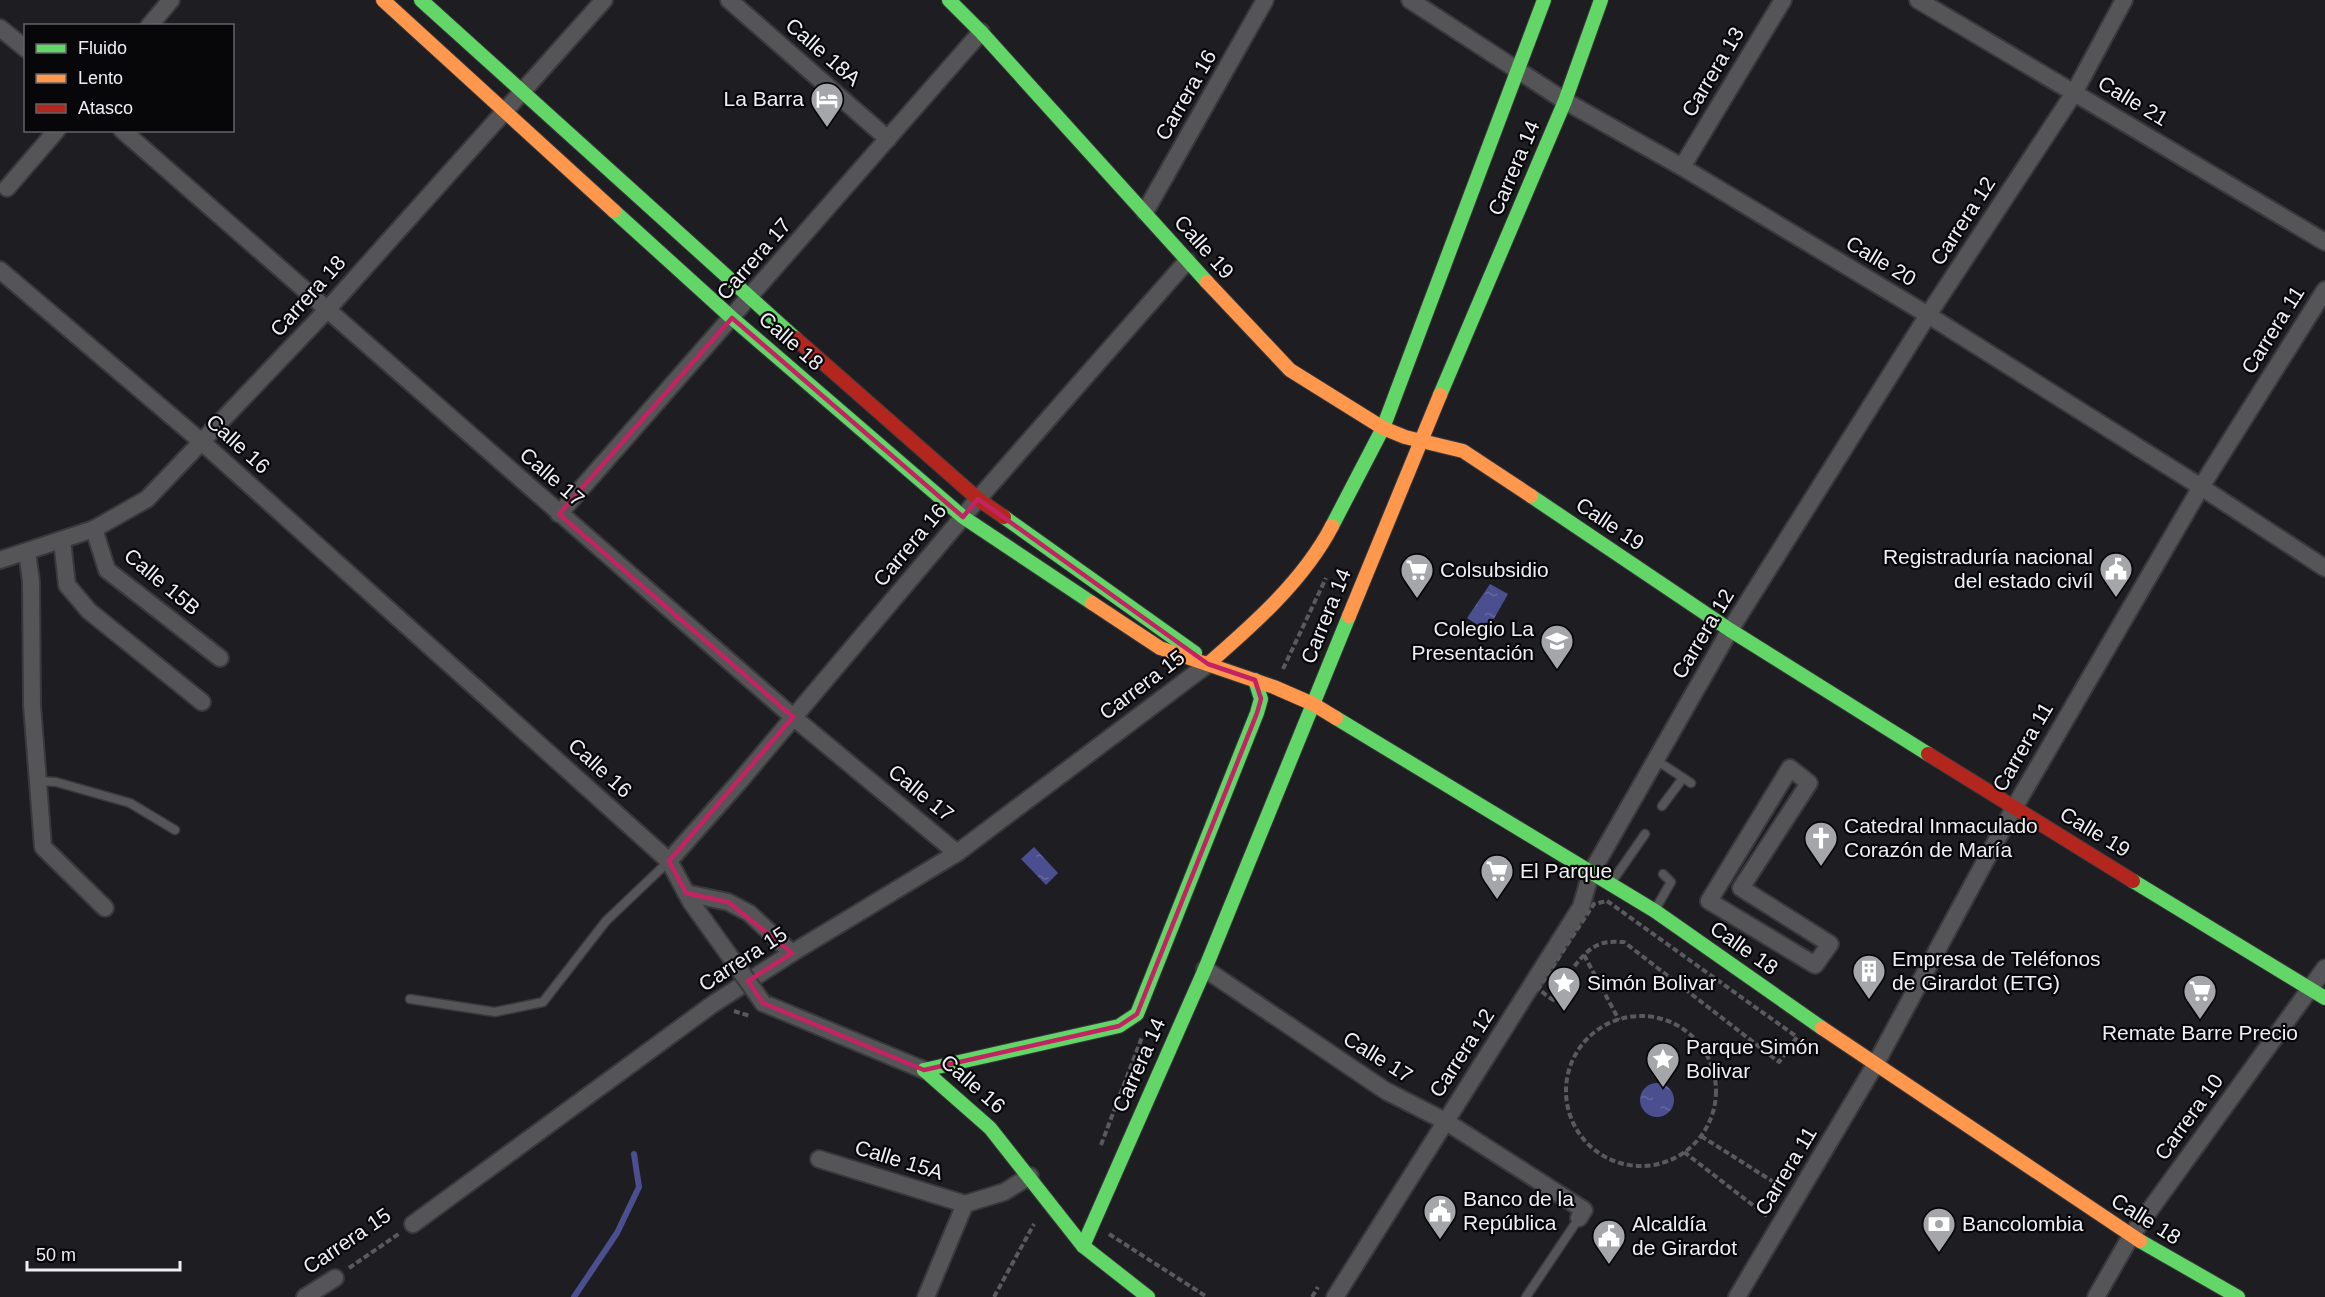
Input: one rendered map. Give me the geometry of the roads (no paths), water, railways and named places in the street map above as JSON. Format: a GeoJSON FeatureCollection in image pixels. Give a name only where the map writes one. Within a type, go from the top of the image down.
{"type":"FeatureCollection","features":[{"type":"Feature","properties":{"kind":"street"},"geometry":{"type":"LineString","coordinates":[[151,24],[171,0]]}},
{"type":"Feature","properties":{"kind":"street","name":"Calle 18"},"geometry":{"type":"LineString","coordinates":[[383,0],[732,318],[963,517],[1160,648],[1255,680],[1312,704],[1611,883],[1655,911],[1875,1065],[2131,1236],[2238,1297]]}},
{"type":"Feature","properties":{"kind":"street","name":"Calle 18"},"geometry":{"type":"LineString","coordinates":[[421,0],[750,299],[978,499],[1208,663]]}},
{"type":"Feature","properties":{"kind":"street","name":"Carrera 18"},"geometry":{"type":"LineString","coordinates":[[0,560],[94,529],[147,500],[326,311],[604,0]]}},
{"type":"Feature","properties":{"kind":"street","name":"Calle 18A"},"geometry":{"type":"LineString","coordinates":[[729,0],[888,139]]}},
{"type":"Feature","properties":{"kind":"street","name":"Calle 19"},"geometry":{"type":"LineString","coordinates":[[949,0],[1145,212],[1186,261],[1290,370],[1383,428],[1421,441],[1463,451],[1730,630],[2014,808],[2325,998]]}},
{"type":"Feature","properties":{"kind":"street","name":"Carrera 16"},"geometry":{"type":"LineString","coordinates":[[1145,212],[1265,0]]}},
{"type":"Feature","properties":{"kind":"street","name":"Calle 20"},"geometry":{"type":"LineString","coordinates":[[1410,0],[1565,101],[1682,167],[1928,315],[2201,486],[2325,568]]}},
{"type":"Feature","properties":{"kind":"street","name":"Carrera 14"},"geometry":{"type":"LineString","coordinates":[[1208,663],[1253,625],[1319,551],[1383,428],[1544,0]]}},
{"type":"Feature","properties":{"kind":"street","name":"Carrera 14"},"geometry":{"type":"LineString","coordinates":[[1083,1246],[1205,969],[1421,441],[1565,101],[1601,0]]}},
{"type":"Feature","properties":{"kind":"street","name":"Carrera 13"},"geometry":{"type":"LineString","coordinates":[[1682,167],[1783,0]]}},
{"type":"Feature","properties":{"kind":"street","name":"Calle 21"},"geometry":{"type":"LineString","coordinates":[[1918,0],[2325,242]]}},
{"type":"Feature","properties":{"kind":"street","name":"Carrera 12"},"geometry":{"type":"LineString","coordinates":[[1335,1297],[1581,907],[1591,873],[1730,630],[1928,315],[2074,93],[2124,0]]}},
{"type":"Feature","properties":{"kind":"street"},"geometry":{"type":"LineString","coordinates":[[0,28],[24,47]]}},
{"type":"Feature","properties":{"kind":"street","name":"Carrera 17"},"geometry":{"type":"LineString","coordinates":[[559,514],[750,299],[981,32]]}},
{"type":"Feature","properties":{"kind":"street"},"geometry":{"type":"LineString","coordinates":[[7,188],[55,132]]}},
{"type":"Feature","properties":{"kind":"street","name":"Calle 17"},"geometry":{"type":"LineString","coordinates":[[124,132],[326,311],[793,717],[957,853]]}},
{"type":"Feature","properties":{"kind":"street","name":"Carrera 16"},"geometry":{"type":"LineString","coordinates":[[669,861],[978,499],[1186,261]]}},
{"type":"Feature","properties":{"kind":"street","name":"Calle 16"},"geometry":{"type":"LineString","coordinates":[[0,270],[203,443],[669,861],[686,893],[763,1003],[924,1070],[990,1128],[1083,1246],[1148,1297]]}},
{"type":"Feature","properties":{"kind":"street","name":"Carrera 11"},"geometry":{"type":"LineString","coordinates":[[1737,1297],[1875,1065],[2014,808],[2201,486],[2325,290]]}},
{"type":"Feature","properties":{"kind":"street","name":"Calle 15B"},"geometry":{"type":"LineString","coordinates":[[94,529],[107,570],[220,658]]}},
{"type":"Feature","properties":{"kind":"street"},"geometry":{"type":"LineString","coordinates":[[62,540],[67,585],[89,611],[202,702]]}},
{"type":"Feature","properties":{"kind":"street"},"geometry":{"type":"LineString","coordinates":[[27,552],[31,581],[32,705],[42,848],[105,908]]}},
{"type":"Feature","properties":{"kind":"street","name":"Carrera 15"},"geometry":{"type":"LineString","coordinates":[[413,1224],[713,1004],[957,853],[1208,663]]}},
{"type":"Feature","properties":{"kind":"street","name":"Carrera 14"},"geometry":{"type":"LineString","coordinates":[[924,1070],[1119,1026],[1137,1014],[1257,713],[1261,699],[1255,680]]}},
{"type":"Feature","properties":{"kind":"street"},"geometry":{"type":"LineString","coordinates":[[1790,768],[1809,783],[1741,888],[1830,944],[1815,965],[1709,901],[1790,768]]}},
{"type":"Feature","properties":{"kind":"street"},"geometry":{"type":"LineString","coordinates":[[686,893],[728,902],[748,914],[792,953]]}},
{"type":"Feature","properties":{"kind":"street","name":"Carrera 10"},"geometry":{"type":"LineString","coordinates":[[2096,1297],[2131,1236],[2325,968]]}},
{"type":"Feature","properties":{"kind":"street","name":"Calle 17"},"geometry":{"type":"LineString","coordinates":[[1205,969],[1386,1091],[1445,1121],[1584,1210],[1580,1218]]}},
{"type":"Feature","properties":{"kind":"street","name":"Calle 15A"},"geometry":{"type":"LineString","coordinates":[[819,1159],[965,1204]]}},
{"type":"Feature","properties":{"kind":"street"},"geometry":{"type":"LineString","coordinates":[[926,1297],[965,1204],[1004,1192],[1030,1176]]}},
{"type":"Feature","properties":{"kind":"street","name":"Carrera 15"},"geometry":{"type":"LineString","coordinates":[[305,1297],[335,1278]]}},
{"type":"Feature","properties":{"kind":"lane"},"geometry":{"type":"LineString","coordinates":[[1656,760],[1687,781],[1662,806]]}},
{"type":"Feature","properties":{"kind":"lane"},"geometry":{"type":"LineString","coordinates":[[38,781],[56,782],[130,803],[175,830]]}},
{"type":"Feature","properties":{"kind":"lane"},"geometry":{"type":"LineString","coordinates":[[1611,883],[1635,856],[1645,834]]}},
{"type":"Feature","properties":{"kind":"lane"},"geometry":{"type":"LineString","coordinates":[[410,999],[495,1012],[543,1002],[606,921],[669,861]]}},
{"type":"Feature","properties":{"kind":"lane"},"geometry":{"type":"LineString","coordinates":[[1655,911],[1671,882],[1663,874]]}},
{"type":"Feature","properties":{"kind":"lane"},"geometry":{"type":"LineString","coordinates":[[1526,1297],[1580,1218]]}},
{"type":"Feature","properties":{"kind":"water"},"geometry":{"type":"Polygon","coordinates":[[[1490,584],[1508,594],[1487,631],[1467,618],[1490,584]]]}},
{"type":"Feature","properties":{"kind":"water"},"geometry":{"type":"Polygon","coordinates":[[[1034,847],[1058,873],[1046,885],[1021,859],[1034,847]]]}},
{"type":"Feature","properties":{"kind":"water"},"geometry":{"type":"Polygon","coordinates":[[[1657,1083],[1669,1088],[1674,1100],[1669,1112],[1657,1117],[1645,1112],[1640,1100],[1645,1088],[1657,1083]]]}},
{"type":"Feature","properties":{"kind":"waterway"},"geometry":{"type":"LineString","coordinates":[[574,1297],[617,1233],[639,1187],[634,1154]]}},
{"type":"Feature","properties":{"kind":"place","name":"La Barra"},"geometry":{"type":"Point","coordinates":[827,128]}},
{"type":"Feature","properties":{"kind":"place","name":"Registraduría nacional del estado civíl"},"geometry":{"type":"Point","coordinates":[2116,598]}},
{"type":"Feature","properties":{"kind":"place","name":"Colsubsidio"},"geometry":{"type":"Point","coordinates":[1417,599]}},
{"type":"Feature","properties":{"kind":"place","name":"Colegio La Presentación"},"geometry":{"type":"Point","coordinates":[1557,670]}},
{"type":"Feature","properties":{"kind":"place","name":"Catedral Inmaculado Corazón de María"},"geometry":{"type":"Point","coordinates":[1821,867]}},
{"type":"Feature","properties":{"kind":"place","name":"El Parque"},"geometry":{"type":"Point","coordinates":[1497,900]}},
{"type":"Feature","properties":{"kind":"place","name":"Empresa de Teléfonos de Girardot (ETG)"},"geometry":{"type":"Point","coordinates":[1869,1000]}},
{"type":"Feature","properties":{"kind":"place","name":"Simón Bolivar"},"geometry":{"type":"Point","coordinates":[1564,1012]}},
{"type":"Feature","properties":{"kind":"place","name":"Remate Barre Precio"},"geometry":{"type":"Point","coordinates":[2200,1020]}},
{"type":"Feature","properties":{"kind":"place","name":"Parque Simón Bolivar"},"geometry":{"type":"Point","coordinates":[1663,1088]}},
{"type":"Feature","properties":{"kind":"place","name":"Banco de la República"},"geometry":{"type":"Point","coordinates":[1440,1240]}},
{"type":"Feature","properties":{"kind":"place","name":"Bancolombia"},"geometry":{"type":"Point","coordinates":[1939,1253]}},
{"type":"Feature","properties":{"kind":"place","name":"Alcaldía de Girardot"},"geometry":{"type":"Point","coordinates":[1609,1265]}}]}
